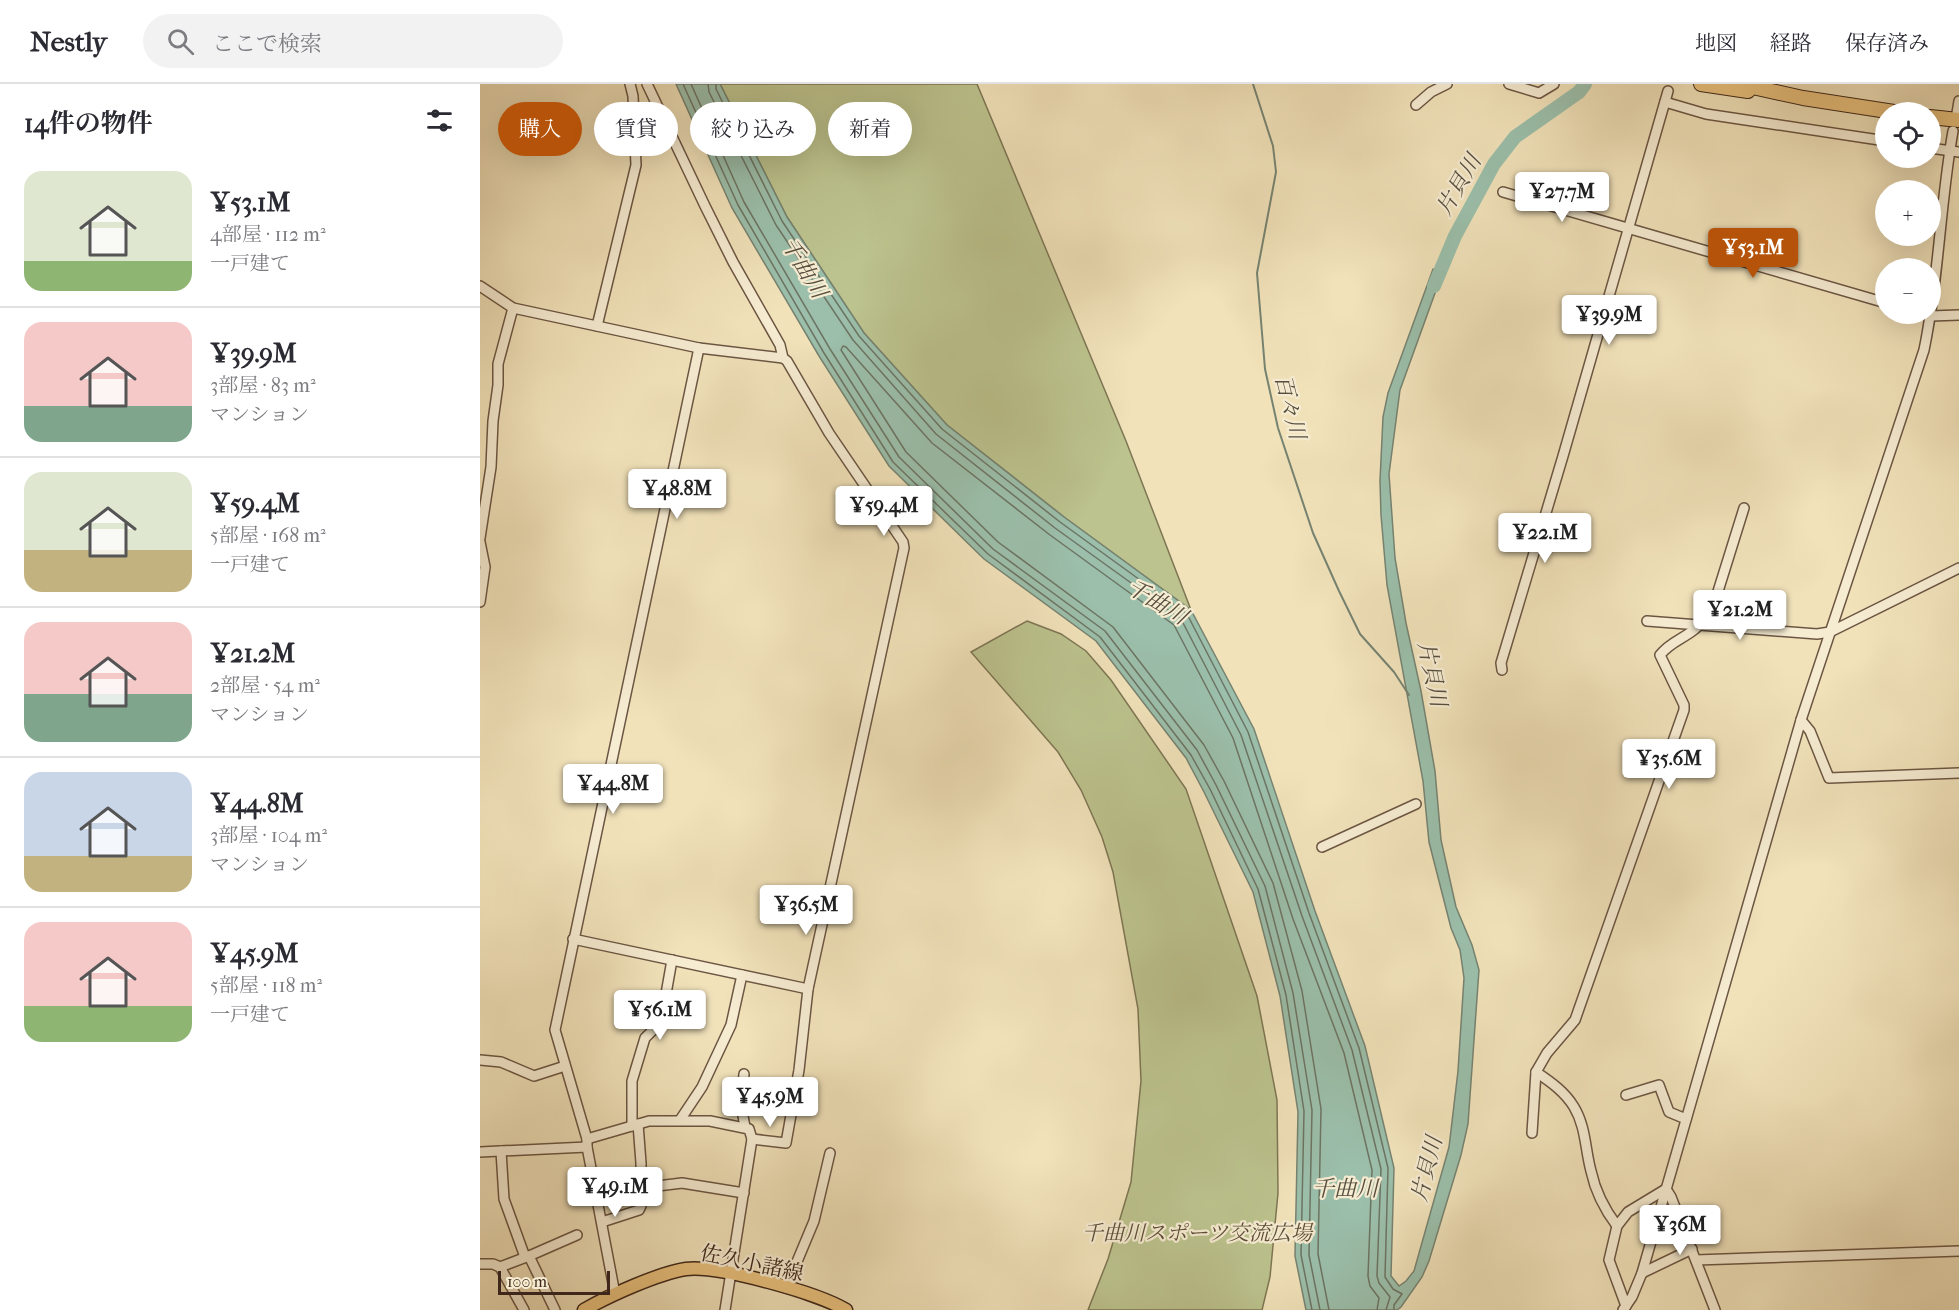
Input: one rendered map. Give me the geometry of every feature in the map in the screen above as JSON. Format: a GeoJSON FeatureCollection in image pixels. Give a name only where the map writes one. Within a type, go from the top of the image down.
{"type":"FeatureCollection","features":[{"type":"Feature","properties":{"kind":"highway"},"geometry":{"type":"LineString","coordinates":[[1701,84],[1875,109]]}},
{"type":"Feature","properties":{"kind":"highway"},"geometry":{"type":"LineString","coordinates":[[1739,84],[1803,98]]}},
{"type":"Feature","properties":{"kind":"highway"},"geometry":{"type":"LineString","coordinates":[[1941,119],[1956,122]]}},
{"type":"Feature","properties":{"kind":"main road","name":"佐久小諸線"},"geometry":{"type":"LineString","coordinates":[[584,1310],[599,1306],[615,1294],[683,1269],[698,1269],[731,1274],[786,1288],[824,1299],[846,1310]]}},
{"type":"Feature","properties":{"kind":"street"},"geometry":{"type":"LineString","coordinates":[[597,326],[636,165],[633,96],[630,84]]}},
{"type":"Feature","properties":{"kind":"street"},"geometry":{"type":"LineString","coordinates":[[647,84],[733,262],[780,345],[783,358]]}},
{"type":"Feature","properties":{"kind":"street"},"geometry":{"type":"LineString","coordinates":[[1416,105],[1431,92],[1447,84]]}},
{"type":"Feature","properties":{"kind":"street"},"geometry":{"type":"LineString","coordinates":[[1509,84],[1539,93],[1554,84]]}},
{"type":"Feature","properties":{"kind":"street"},"geometry":{"type":"LineString","coordinates":[[1502,670],[1501,663],[1668,91]]}},
{"type":"Feature","properties":{"kind":"street"},"geometry":{"type":"LineString","coordinates":[[1936,258],[1954,151],[1959,101]]}},
{"type":"Feature","properties":{"kind":"street"},"geometry":{"type":"LineString","coordinates":[[1665,102],[1706,114],[1875,139]]}},
{"type":"Feature","properties":{"kind":"street"},"geometry":{"type":"LineString","coordinates":[[1503,192],[1875,300]]}},
{"type":"Feature","properties":{"kind":"street"},"geometry":{"type":"LineString","coordinates":[[480,286],[513,308],[699,348],[783,358],[787,361],[829,433],[903,542],[904,548],[808,989],[800,1070],[786,1143],[752,1139]]}},
{"type":"Feature","properties":{"kind":"street"},"geometry":{"type":"LineString","coordinates":[[480,602],[485,567],[480,540],[491,467],[498,364],[513,308]]}},
{"type":"Feature","properties":{"kind":"street"},"geometry":{"type":"LineString","coordinates":[[1941,315],[1959,315]]}},
{"type":"Feature","properties":{"kind":"street"},"geometry":{"type":"LineString","coordinates":[[1625,1308],[1642,1273],[1801,720],[1863,538],[1881,475],[1918,373],[1926,324]]}},
{"type":"Feature","properties":{"kind":"street"},"geometry":{"type":"LineString","coordinates":[[615,1294],[587,1143],[555,1030],[699,348]]}},
{"type":"Feature","properties":{"kind":"street"},"geometry":{"type":"LineString","coordinates":[[1532,1132],[1536,1072],[1547,1053],[1575,1020],[1684,710],[1684,705],[1660,655],[1667,645],[1686,636],[1701,624],[1715,601],[1744,508]]}},
{"type":"Feature","properties":{"kind":"street"},"geometry":{"type":"LineString","coordinates":[[1647,621],[1817,634],[1830,632],[1959,567]]}},
{"type":"Feature","properties":{"kind":"street"},"geometry":{"type":"LineString","coordinates":[[1801,720],[1810,730],[1829,778],[1959,773]]}},
{"type":"Feature","properties":{"kind":"street"},"geometry":{"type":"LineString","coordinates":[[1322,847],[1416,804]]}},
{"type":"Feature","properties":{"kind":"street"},"geometry":{"type":"LineString","coordinates":[[573,939],[808,989]]}},
{"type":"Feature","properties":{"kind":"street"},"geometry":{"type":"LineString","coordinates":[[602,1222],[639,1210],[641,1206],[632,1081],[645,1038],[661,1022],[672,960]]}},
{"type":"Feature","properties":{"kind":"street"},"geometry":{"type":"LineString","coordinates":[[680,1120],[702,1087],[731,1025],[742,975]]}},
{"type":"Feature","properties":{"kind":"street"},"geometry":{"type":"LineString","coordinates":[[480,1060],[501,1062],[534,1076],[565,1066]]}},
{"type":"Feature","properties":{"kind":"street"},"geometry":{"type":"LineString","coordinates":[[1536,1072],[1557,1087],[1574,1106],[1586,1138],[1591,1171],[1599,1194],[1608,1215],[1617,1226]]}},
{"type":"Feature","properties":{"kind":"street"},"geometry":{"type":"LineString","coordinates":[[744,1074],[741,1106],[745,1127]]}},
{"type":"Feature","properties":{"kind":"street"},"geometry":{"type":"LineString","coordinates":[[1626,1095],[1659,1085],[1670,1112],[1686,1119]]}},
{"type":"Feature","properties":{"kind":"street"},"geometry":{"type":"LineString","coordinates":[[480,1152],[587,1143],[649,1121],[710,1121],[745,1127],[752,1133],[752,1139],[725,1310]]}},
{"type":"Feature","properties":{"kind":"street"},"geometry":{"type":"LineString","coordinates":[[501,1151],[504,1199],[527,1256],[555,1310]]}},
{"type":"Feature","properties":{"kind":"street"},"geometry":{"type":"LineString","coordinates":[[786,1288],[814,1221],[830,1153]]}},
{"type":"Feature","properties":{"kind":"street"},"geometry":{"type":"LineString","coordinates":[[641,1188],[682,1183],[744,1193]]}},
{"type":"Feature","properties":{"kind":"street"},"geometry":{"type":"LineString","coordinates":[[1625,1308],[1609,1260],[1617,1226],[1628,1212],[1666,1189]]}},
{"type":"Feature","properties":{"kind":"street"},"geometry":{"type":"LineString","coordinates":[[1666,1189],[1715,1310]]}},
{"type":"Feature","properties":{"kind":"street"},"geometry":{"type":"LineString","coordinates":[[500,1267],[577,1235]]}},
{"type":"Feature","properties":{"kind":"street"},"geometry":{"type":"LineString","coordinates":[[1642,1273],[1692,1249]]}},
{"type":"Feature","properties":{"kind":"street"},"geometry":{"type":"LineString","coordinates":[[1696,1260],[1959,1251]]}},
{"type":"Feature","properties":{"kind":"street"},"geometry":{"type":"LineString","coordinates":[[480,1264],[493,1264],[500,1267],[524,1310]]}},
{"type":"Feature","properties":{"kind":"green space"},"geometry":{"type":"Polygon","coordinates":[[[720,84],[977,84],[1126,441],[1191,610],[1064,517],[947,425],[864,333],[787,217],[756,156],[816,156],[816,102],[729,102],[720,84]]]}},
{"type":"Feature","properties":{"kind":"green space","name":"千曲川スポーツ交流広場"},"geometry":{"type":"Polygon","coordinates":[[[1027,621],[1061,634],[1086,651],[1111,680],[1186,789],[1257,996],[1277,1100],[1278,1193],[1270,1277],[1262,1310],[1088,1310],[1108,1259],[1131,1182],[1141,1081],[1138,1009],[1113,872],[1102,837],[1081,790],[1058,752],[971,652],[1027,621]]]}},
{"type":"Feature","properties":{"kind":"water","name":"千曲川"},"geometry":{"type":"Polygon","coordinates":[[[676,84],[720,84],[729,102],[690,102],[690,115],[676,84]]]}},
{"type":"Feature","properties":{"kind":"water","name":"千曲川"},"geometry":{"type":"Polygon","coordinates":[[[709,156],[756,156],[787,217],[864,333],[947,425],[1064,517],[1191,610],[1254,729],[1315,911],[1365,1046],[1394,1168],[1391,1276],[1399,1286],[1414,1271],[1449,1147],[1458,1071],[1464,978],[1460,950],[1451,928],[1429,842],[1423,781],[1387,585],[1380,481],[1383,417],[1388,393],[1433,269],[1443,271],[1400,390],[1389,474],[1395,558],[1435,771],[1441,840],[1456,907],[1472,945],[1479,970],[1468,1124],[1461,1155],[1429,1261],[1422,1277],[1397,1310],[1306,1310],[1295,1256],[1298,1112],[1280,996],[1253,892],[1186,758],[1096,641],[984,559],[889,466],[819,356],[732,208],[709,156]]]}},
{"type":"Feature","properties":{"kind":"waterway","name":"百々川"},"geometry":{"type":"LineString","coordinates":[[1253,84],[1273,146],[1276,172],[1257,273],[1265,369],[1278,428],[1313,533],[1360,634],[1394,672],[1409,695]]}},
{"type":"Feature","properties":{"kind":"waterway","name":"片貝川"},"geometry":{"type":"LineString","coordinates":[[1434,286],[1455,236],[1494,164],[1515,137],[1579,92],[1585,84]]}}]}
